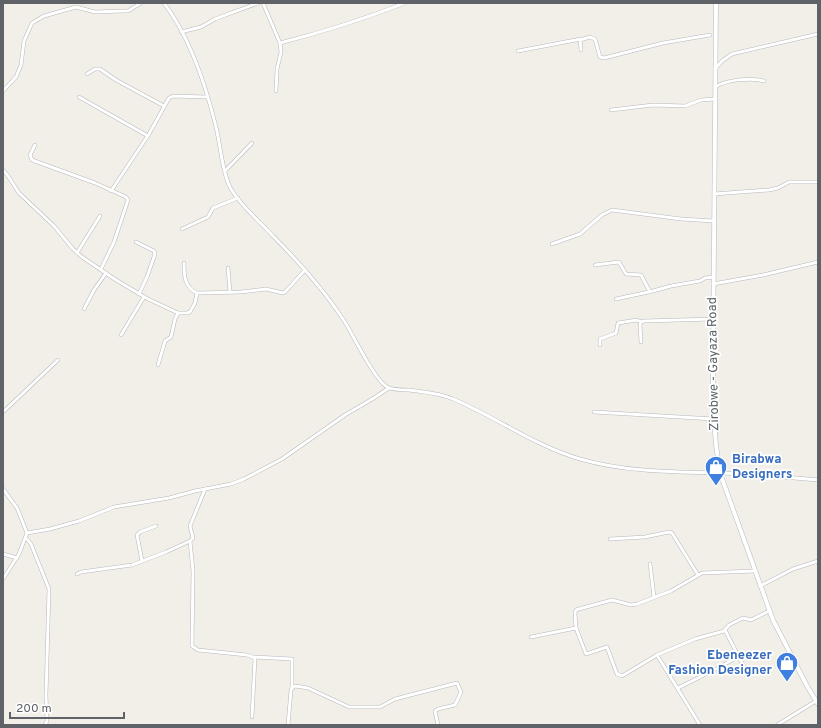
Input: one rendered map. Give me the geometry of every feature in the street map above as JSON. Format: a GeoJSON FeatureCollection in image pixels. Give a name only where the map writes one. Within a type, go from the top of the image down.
{"type":"FeatureCollection","features":[{"type":"Feature","properties":{"kind":"street"},"geometry":{"type":"LineString","coordinates":[[3,90],[16,77],[21,65],[24,41],[34,21],[44,16],[76,7],[95,12],[124,11],[141,3]]}},
{"type":"Feature","properties":{"kind":"street"},"geometry":{"type":"LineString","coordinates":[[164,3],[181,32],[199,73],[215,122],[228,184],[238,198],[305,270],[334,307],[372,368],[388,388],[435,394],[451,398],[487,414],[541,444],[577,458],[598,464],[665,472],[720,473],[818,480]]}},
{"type":"Feature","properties":{"kind":"street"},"geometry":{"type":"LineString","coordinates":[[181,32],[201,27],[215,19],[258,3]]}},
{"type":"Feature","properties":{"kind":"street"},"geometry":{"type":"LineString","coordinates":[[263,3],[280,43],[281,52],[277,69],[276,90]]}},
{"type":"Feature","properties":{"kind":"street"},"geometry":{"type":"LineString","coordinates":[[280,43],[352,23],[405,3]]}},
{"type":"Feature","properties":{"kind":"street","name":"Zirobwe - Gayaza Road"},"geometry":{"type":"LineString","coordinates":[[716,3],[713,319],[714,419],[720,473],[769,611],[817,703]]}},
{"type":"Feature","properties":{"kind":"street"},"geometry":{"type":"LineString","coordinates":[[715,69],[722,61],[732,54],[818,34]]}},
{"type":"Feature","properties":{"kind":"street"},"geometry":{"type":"LineString","coordinates":[[518,51],[590,37],[595,39],[600,57],[604,58],[663,43],[710,35]]}},
{"type":"Feature","properties":{"kind":"street"},"geometry":{"type":"LineString","coordinates":[[581,38],[581,50]]}},
{"type":"Feature","properties":{"kind":"street"},"geometry":{"type":"LineString","coordinates":[[87,74],[95,69],[100,69],[116,80],[164,106]]}},
{"type":"Feature","properties":{"kind":"street"},"geometry":{"type":"LineString","coordinates":[[715,87],[722,83],[728,82],[757,79],[764,81]]}},
{"type":"Feature","properties":{"kind":"street"},"geometry":{"type":"LineString","coordinates":[[111,191],[148,136],[169,98],[173,96],[207,97]]}},
{"type":"Feature","properties":{"kind":"street"},"geometry":{"type":"LineString","coordinates":[[79,97],[148,136]]}},
{"type":"Feature","properties":{"kind":"street"},"geometry":{"type":"LineString","coordinates":[[611,110],[653,106],[685,106],[701,100],[715,99]]}},
{"type":"Feature","properties":{"kind":"street"},"geometry":{"type":"LineString","coordinates":[[225,171],[252,143]]}},
{"type":"Feature","properties":{"kind":"street"},"geometry":{"type":"LineString","coordinates":[[35,145],[30,155],[32,160],[95,183],[126,197],[128,200],[114,242],[101,270]]}},
{"type":"Feature","properties":{"kind":"street"},"geometry":{"type":"LineString","coordinates":[[3,170],[19,193],[54,226],[78,253],[101,270],[144,297],[178,313],[186,314],[190,312],[195,303],[197,294]]}},
{"type":"Feature","properties":{"kind":"street"},"geometry":{"type":"LineString","coordinates":[[714,194],[769,190],[778,188],[789,182],[818,182]]}},
{"type":"Feature","properties":{"kind":"street"},"geometry":{"type":"LineString","coordinates":[[182,229],[208,217],[213,208],[238,198]]}},
{"type":"Feature","properties":{"kind":"street"},"geometry":{"type":"LineString","coordinates":[[552,244],[580,234],[602,215],[612,210],[681,219],[714,221]]}},
{"type":"Feature","properties":{"kind":"street"},"geometry":{"type":"LineString","coordinates":[[78,253],[100,216]]}},
{"type":"Feature","properties":{"kind":"street"},"geometry":{"type":"LineString","coordinates":[[136,242],[154,251],[155,254],[139,294]]}},
{"type":"Feature","properties":{"kind":"street"},"geometry":{"type":"LineString","coordinates":[[595,265],[619,262],[626,274],[641,275],[650,292]]}},
{"type":"Feature","properties":{"kind":"street"},"geometry":{"type":"LineString","coordinates":[[713,284],[763,275],[818,262]]}},
{"type":"Feature","properties":{"kind":"street"},"geometry":{"type":"LineString","coordinates":[[184,263],[184,278],[191,290],[197,294],[266,289],[283,293],[305,270]]}},
{"type":"Feature","properties":{"kind":"street"},"geometry":{"type":"LineString","coordinates":[[228,268],[230,292]]}},
{"type":"Feature","properties":{"kind":"street"},"geometry":{"type":"LineString","coordinates":[[84,309],[94,290],[106,273]]}},
{"type":"Feature","properties":{"kind":"street"},"geometry":{"type":"LineString","coordinates":[[616,299],[713,277]]}},
{"type":"Feature","properties":{"kind":"street"},"geometry":{"type":"LineString","coordinates":[[121,335],[144,297]]}},
{"type":"Feature","properties":{"kind":"street"},"geometry":{"type":"LineString","coordinates":[[158,365],[165,341],[171,337],[178,313]]}},
{"type":"Feature","properties":{"kind":"street"},"geometry":{"type":"LineString","coordinates":[[600,345],[600,339],[602,337],[616,333],[618,323],[637,320],[641,322],[713,319]]}},
{"type":"Feature","properties":{"kind":"street"},"geometry":{"type":"LineString","coordinates":[[641,322],[641,342]]}},
{"type":"Feature","properties":{"kind":"street"},"geometry":{"type":"LineString","coordinates":[[3,412],[58,360]]}},
{"type":"Feature","properties":{"kind":"street"},"geometry":{"type":"LineString","coordinates":[[27,533],[50,530],[79,521],[114,507],[153,502],[231,484],[282,459],[345,415],[388,388]]}},
{"type":"Feature","properties":{"kind":"street"},"geometry":{"type":"LineString","coordinates":[[594,412],[714,419]]}},
{"type":"Feature","properties":{"kind":"street"},"geometry":{"type":"LineString","coordinates":[[3,489],[17,508],[27,533],[17,558],[3,579]]}},
{"type":"Feature","properties":{"kind":"street"},"geometry":{"type":"LineString","coordinates":[[205,489],[190,526],[193,538],[190,541],[193,571],[192,648],[254,657],[292,659],[292,688],[288,725]]}},
{"type":"Feature","properties":{"kind":"street"},"geometry":{"type":"LineString","coordinates":[[142,561],[137,536],[140,532],[156,526]]}},
{"type":"Feature","properties":{"kind":"street"},"geometry":{"type":"LineString","coordinates":[[610,539],[645,537],[669,532],[672,533],[698,575]]}},
{"type":"Feature","properties":{"kind":"street"},"geometry":{"type":"LineString","coordinates":[[26,538],[31,544],[49,589],[46,695],[47,721],[45,725]]}},
{"type":"Feature","properties":{"kind":"street"},"geometry":{"type":"LineString","coordinates":[[77,574],[142,561],[190,541]]}},
{"type":"Feature","properties":{"kind":"street"},"geometry":{"type":"LineString","coordinates":[[3,554],[17,558]]}},
{"type":"Feature","properties":{"kind":"street"},"geometry":{"type":"LineString","coordinates":[[760,586],[793,569],[818,561]]}},
{"type":"Feature","properties":{"kind":"street"},"geometry":{"type":"LineString","coordinates":[[650,564],[654,598]]}},
{"type":"Feature","properties":{"kind":"street"},"geometry":{"type":"LineString","coordinates":[[755,571],[707,572],[698,575],[672,591],[631,605],[612,600],[576,610],[576,628],[586,654],[608,648],[618,676],[622,676],[657,655],[694,639],[726,630],[729,625],[743,618],[751,620],[769,611]]}},
{"type":"Feature","properties":{"kind":"street"},"geometry":{"type":"LineString","coordinates":[[531,637],[576,628]]}},
{"type":"Feature","properties":{"kind":"street"},"geometry":{"type":"LineString","coordinates":[[726,630],[746,671]]}},
{"type":"Feature","properties":{"kind":"street"},"geometry":{"type":"LineString","coordinates":[[657,655],[700,725]]}},
{"type":"Feature","properties":{"kind":"street"},"geometry":{"type":"LineString","coordinates":[[678,688],[739,656]]}},
{"type":"Feature","properties":{"kind":"street"},"geometry":{"type":"LineString","coordinates":[[252,717],[256,662],[254,657]]}},
{"type":"Feature","properties":{"kind":"street"},"geometry":{"type":"LineString","coordinates":[[292,688],[295,686],[308,688],[349,707],[373,708],[380,707],[395,699],[457,683],[461,692],[455,705],[435,711],[438,725]]}},
{"type":"Feature","properties":{"kind":"street"},"geometry":{"type":"LineString","coordinates":[[777,725],[817,703]]}},
{"type":"Feature","properties":{"kind":"place","name":"Birabwa Designers"},"geometry":{"type":"Point","coordinates":[716,486]}},
{"type":"Feature","properties":{"kind":"place","name":"Ebeneezer Fashion Designer"},"geometry":{"type":"Point","coordinates":[787,682]}}]}
